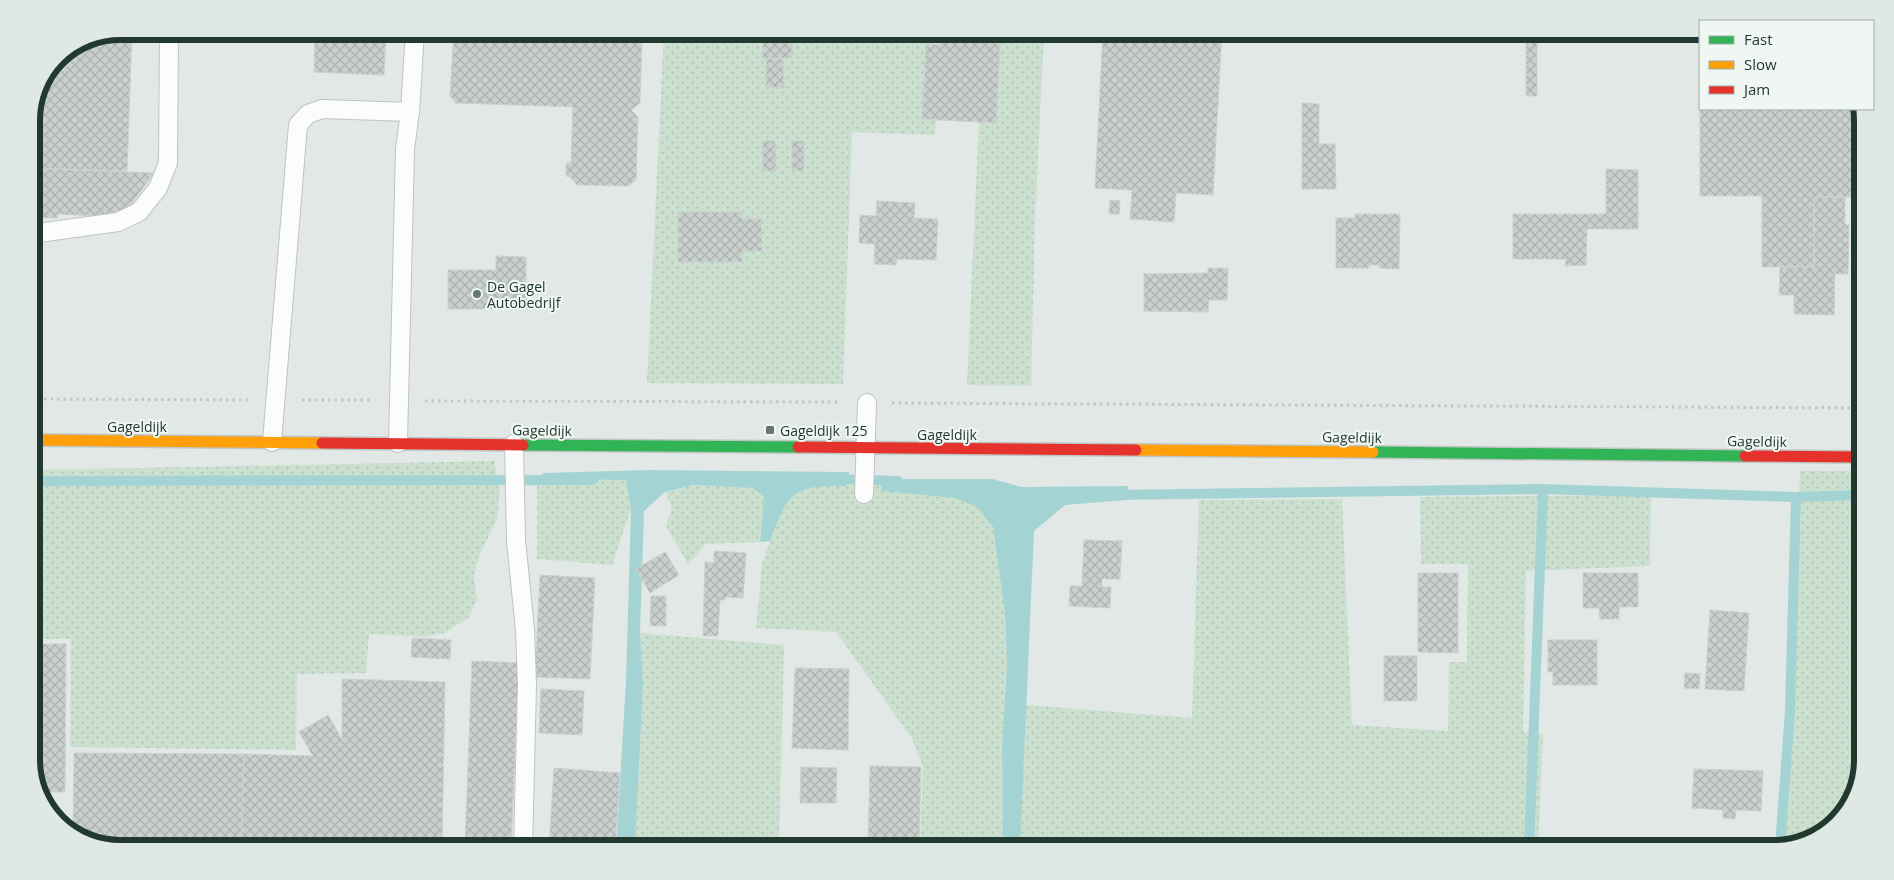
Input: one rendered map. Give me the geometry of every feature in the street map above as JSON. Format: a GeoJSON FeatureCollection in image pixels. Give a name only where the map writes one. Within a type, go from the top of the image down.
{"type":"FeatureCollection","features":[{"type":"Feature","properties":{"kind":"street","name":"Gageldijk"},"geometry":{"type":"LineString","coordinates":[[40,440],[1854,457]]}},
{"type":"Feature","properties":{"kind":"lane"},"geometry":{"type":"LineString","coordinates":[[40,233],[118,222],[139,212],[158,188],[168,163],[169,40]]}},
{"type":"Feature","properties":{"kind":"lane"},"geometry":{"type":"LineString","coordinates":[[398,443],[405,149],[410,112],[414,40]]}},
{"type":"Feature","properties":{"kind":"lane"},"geometry":{"type":"LineString","coordinates":[[272,442],[277,400],[298,125],[308,114],[322,109],[410,112]]}},
{"type":"Feature","properties":{"kind":"lane"},"geometry":{"type":"LineString","coordinates":[[864,494],[864,448],[867,403]]}},
{"type":"Feature","properties":{"kind":"lane"},"geometry":{"type":"LineString","coordinates":[[514,444],[516,540],[525,630],[527,684],[524,840]]}},
{"type":"Feature","properties":{"kind":"path","name":"Gageldijk"},"geometry":{"type":"LineString","coordinates":[[40,399],[1854,408]]}},
{"type":"Feature","properties":{"kind":"green space"},"geometry":{"type":"Polygon","coordinates":[[[664,40],[941,40],[935,135],[852,132],[843,384],[647,383],[664,40]]]}},
{"type":"Feature","properties":{"kind":"green space"},"geometry":{"type":"Polygon","coordinates":[[[983,40],[1044,40],[1035,221],[1031,386],[967,385],[983,40]]]}},
{"type":"Feature","properties":{"kind":"green space"},"geometry":{"type":"Polygon","coordinates":[[[494,461],[500,490],[497,519],[479,556],[474,576],[477,600],[469,617],[445,633],[423,637],[369,634],[366,673],[297,674],[296,750],[70,747],[71,639],[40,639],[40,470],[494,461]]]}},
{"type":"Feature","properties":{"kind":"green space"},"geometry":{"type":"Polygon","coordinates":[[[1800,471],[1854,471],[1854,760],[1852,776],[1848,791],[1831,817],[1809,832],[1783,839],[1800,471]]]}},
{"type":"Feature","properties":{"kind":"green space"},"geometry":{"type":"Polygon","coordinates":[[[537,479],[626,480],[631,509],[612,565],[537,559],[537,479]]]}},
{"type":"Feature","properties":{"kind":"green space"},"geometry":{"type":"Polygon","coordinates":[[[884,479],[881,491],[954,498],[977,507],[993,526],[1005,614],[1007,665],[1002,747],[1003,840],[920,840],[923,767],[911,737],[836,632],[756,628],[762,564],[783,506],[794,493],[816,486],[847,486],[884,479]]]}},
{"type":"Feature","properties":{"kind":"green space"},"geometry":{"type":"Polygon","coordinates":[[[693,485],[754,488],[764,497],[760,542],[706,544],[688,564],[666,526],[672,507],[665,492],[693,485]]]}},
{"type":"Feature","properties":{"kind":"green space"},"geometry":{"type":"Polygon","coordinates":[[[1651,495],[1650,566],[1526,571],[1523,732],[1543,734],[1538,840],[1020,840],[1026,705],[1192,718],[1199,500],[1342,499],[1352,725],[1448,731],[1449,662],[1467,662],[1468,564],[1421,564],[1420,497],[1651,495]]]}},
{"type":"Feature","properties":{"kind":"green space"},"geometry":{"type":"Polygon","coordinates":[[[640,633],[784,645],[779,840],[635,840],[643,683],[640,633]]]}},
{"type":"Feature","properties":{"kind":"water"},"geometry":{"type":"Polygon","coordinates":[[[650,470],[849,472],[847,486],[815,487],[795,494],[782,511],[770,541],[760,542],[764,497],[753,488],[693,485],[665,492],[644,511],[640,633],[643,683],[635,840],[617,840],[626,682],[631,509],[626,480],[537,479],[544,473],[650,470]]]}},
{"type":"Feature","properties":{"kind":"water"},"geometry":{"type":"Polygon","coordinates":[[[884,479],[992,479],[1022,487],[1128,486],[1127,500],[1065,505],[1034,531],[1020,840],[1003,840],[1002,747],[1007,665],[1005,614],[993,527],[977,507],[954,498],[881,491],[884,479]]]}},
{"type":"Feature","properties":{"kind":"building"},"geometry":{"type":"Polygon","coordinates":[[[120,40],[132,40],[127,171],[40,168],[40,115],[46,89],[53,76],[63,63],[89,46],[120,40]]]}},
{"type":"Feature","properties":{"kind":"building"},"geometry":{"type":"Polygon","coordinates":[[[315,40],[386,40],[384,75],[314,72],[315,40]]]}},
{"type":"Feature","properties":{"kind":"building"},"geometry":{"type":"Polygon","coordinates":[[[453,40],[641,40],[640,103],[631,110],[638,117],[636,180],[628,186],[577,185],[570,177],[566,176],[566,163],[571,163],[573,107],[456,103],[450,96],[453,40]]]}},
{"type":"Feature","properties":{"kind":"building"},"geometry":{"type":"Polygon","coordinates":[[[763,40],[791,40],[792,58],[762,58],[763,40]]]}},
{"type":"Feature","properties":{"kind":"building"},"geometry":{"type":"Polygon","coordinates":[[[940,40],[1000,40],[1000,43],[940,40]]]}},
{"type":"Feature","properties":{"kind":"building"},"geometry":{"type":"Polygon","coordinates":[[[1103,40],[1222,40],[1213,195],[1176,193],[1174,222],[1130,219],[1132,190],[1095,188],[1103,40]]]}},
{"type":"Feature","properties":{"kind":"building"},"geometry":{"type":"Polygon","coordinates":[[[1526,40],[1537,40],[1537,96],[1526,96],[1526,40]]]}},
{"type":"Feature","properties":{"kind":"building"},"geometry":{"type":"Polygon","coordinates":[[[940,41],[1000,43],[996,123],[922,119],[926,44],[940,45],[940,41]]]}},
{"type":"Feature","properties":{"kind":"building"},"geometry":{"type":"Polygon","coordinates":[[[766,59],[783,59],[784,88],[766,87],[766,59]]]}},
{"type":"Feature","properties":{"kind":"building"},"geometry":{"type":"Polygon","coordinates":[[[1302,103],[1319,104],[1319,144],[1335,144],[1336,189],[1302,189],[1302,103]]]}},
{"type":"Feature","properties":{"kind":"building"},"geometry":{"type":"Polygon","coordinates":[[[1700,110],[1853,110],[1854,197],[1814,197],[1814,267],[1762,267],[1762,196],[1700,196],[1700,110]]]}},
{"type":"Feature","properties":{"kind":"building"},"geometry":{"type":"Polygon","coordinates":[[[763,141],[775,141],[776,171],[763,171],[763,141]]]}},
{"type":"Feature","properties":{"kind":"building"},"geometry":{"type":"Polygon","coordinates":[[[792,141],[804,141],[804,171],[792,171],[792,141]]]}},
{"type":"Feature","properties":{"kind":"building"},"geometry":{"type":"Polygon","coordinates":[[[40,168],[153,173],[122,217],[57,214],[57,218],[40,217],[40,168]]]}},
{"type":"Feature","properties":{"kind":"building"},"geometry":{"type":"Polygon","coordinates":[[[1606,169],[1638,170],[1638,229],[1587,229],[1586,265],[1565,266],[1566,259],[1513,259],[1513,214],[1606,214],[1606,169]]]}},
{"type":"Feature","properties":{"kind":"building"},"geometry":{"type":"Polygon","coordinates":[[[1814,197],[1845,197],[1845,225],[1849,225],[1848,274],[1835,274],[1834,315],[1794,314],[1794,295],[1779,295],[1780,266],[1814,267],[1814,197]]]}},
{"type":"Feature","properties":{"kind":"building"},"geometry":{"type":"Polygon","coordinates":[[[1110,200],[1120,201],[1119,214],[1109,214],[1110,200]]]}},
{"type":"Feature","properties":{"kind":"building"},"geometry":{"type":"Polygon","coordinates":[[[877,201],[915,203],[914,218],[938,219],[936,260],[897,259],[896,265],[874,264],[875,244],[859,243],[860,215],[876,216],[877,201]]]}},
{"type":"Feature","properties":{"kind":"building"},"geometry":{"type":"Polygon","coordinates":[[[678,212],[742,212],[742,219],[761,219],[762,251],[742,251],[742,262],[678,262],[678,212]]]}},
{"type":"Feature","properties":{"kind":"building"},"geometry":{"type":"Polygon","coordinates":[[[1355,214],[1400,214],[1399,269],[1379,268],[1379,265],[1369,265],[1369,268],[1336,268],[1336,218],[1355,218],[1355,214]]]}},
{"type":"Feature","properties":{"kind":"building"},"geometry":{"type":"Polygon","coordinates":[[[496,256],[526,257],[526,309],[448,309],[448,270],[496,270],[496,256]]]}},
{"type":"Feature","properties":{"kind":"building"},"geometry":{"type":"Polygon","coordinates":[[[1208,268],[1228,268],[1227,300],[1209,300],[1208,312],[1144,311],[1144,274],[1208,273],[1208,268]]]}},
{"type":"Feature","properties":{"kind":"building"},"geometry":{"type":"Polygon","coordinates":[[[1084,540],[1122,541],[1120,579],[1102,579],[1102,587],[1111,587],[1110,608],[1069,606],[1070,586],[1082,586],[1084,540]]]}},
{"type":"Feature","properties":{"kind":"building"},"geometry":{"type":"Polygon","coordinates":[[[714,551],[746,553],[743,598],[726,597],[725,600],[720,600],[718,636],[703,636],[705,562],[714,563],[714,551]]]}},
{"type":"Feature","properties":{"kind":"building"},"geometry":{"type":"Polygon","coordinates":[[[665,552],[679,575],[650,593],[636,569],[665,552]]]}},
{"type":"Feature","properties":{"kind":"building"},"geometry":{"type":"Polygon","coordinates":[[[1418,573],[1458,573],[1458,653],[1418,652],[1418,573]]]}},
{"type":"Feature","properties":{"kind":"building"},"geometry":{"type":"Polygon","coordinates":[[[1583,573],[1638,573],[1638,607],[1619,607],[1619,619],[1600,619],[1599,608],[1583,608],[1583,573]]]}},
{"type":"Feature","properties":{"kind":"building"},"geometry":{"type":"Polygon","coordinates":[[[540,575],[595,578],[590,679],[535,677],[540,575]]]}},
{"type":"Feature","properties":{"kind":"building"},"geometry":{"type":"Polygon","coordinates":[[[651,596],[666,596],[666,626],[650,626],[651,596]]]}},
{"type":"Feature","properties":{"kind":"building"},"geometry":{"type":"Polygon","coordinates":[[[1710,610],[1749,613],[1744,691],[1705,689],[1710,610]]]}},
{"type":"Feature","properties":{"kind":"building"},"geometry":{"type":"Polygon","coordinates":[[[412,638],[451,640],[450,659],[411,657],[412,638]]]}},
{"type":"Feature","properties":{"kind":"building"},"geometry":{"type":"Polygon","coordinates":[[[1548,640],[1597,640],[1597,685],[1553,685],[1553,672],[1548,672],[1548,640]]]}},
{"type":"Feature","properties":{"kind":"building"},"geometry":{"type":"Polygon","coordinates":[[[40,644],[66,644],[65,792],[47,792],[40,765],[40,644]]]}},
{"type":"Feature","properties":{"kind":"building"},"geometry":{"type":"Polygon","coordinates":[[[1384,656],[1417,656],[1417,701],[1384,701],[1384,656]]]}},
{"type":"Feature","properties":{"kind":"building"},"geometry":{"type":"Polygon","coordinates":[[[472,661],[519,663],[511,840],[465,840],[472,661]]]}},
{"type":"Feature","properties":{"kind":"building"},"geometry":{"type":"Polygon","coordinates":[[[795,668],[849,669],[848,750],[792,748],[795,668]]]}},
{"type":"Feature","properties":{"kind":"building"},"geometry":{"type":"Polygon","coordinates":[[[1685,673],[1700,674],[1699,689],[1684,688],[1685,673]]]}},
{"type":"Feature","properties":{"kind":"building"},"geometry":{"type":"Polygon","coordinates":[[[342,679],[445,682],[442,840],[241,840],[244,754],[313,756],[299,732],[328,715],[342,739],[342,679]]]}},
{"type":"Feature","properties":{"kind":"building"},"geometry":{"type":"Polygon","coordinates":[[[541,689],[584,691],[582,735],[539,733],[541,689]]]}},
{"type":"Feature","properties":{"kind":"building"},"geometry":{"type":"Polygon","coordinates":[[[74,753],[244,754],[241,840],[120,840],[89,834],[73,824],[74,753]]]}},
{"type":"Feature","properties":{"kind":"building"},"geometry":{"type":"Polygon","coordinates":[[[870,766],[921,767],[919,840],[868,840],[870,766]]]}},
{"type":"Feature","properties":{"kind":"building"},"geometry":{"type":"Polygon","coordinates":[[[801,767],[837,768],[836,803],[800,803],[801,767]]]}},
{"type":"Feature","properties":{"kind":"building"},"geometry":{"type":"Polygon","coordinates":[[[554,768],[620,773],[616,840],[550,840],[554,768]]]}},
{"type":"Feature","properties":{"kind":"building"},"geometry":{"type":"Polygon","coordinates":[[[1694,769],[1763,771],[1761,811],[1736,810],[1735,819],[1723,818],[1723,810],[1692,808],[1694,769]]]}},
{"type":"Feature","properties":{"kind":"waterway"},"geometry":{"type":"LineString","coordinates":[[835,479],[898,481]]}},
{"type":"Feature","properties":{"kind":"waterway"},"geometry":{"type":"LineString","coordinates":[[40,481],[593,480]]}},
{"type":"Feature","properties":{"kind":"waterway"},"geometry":{"type":"LineString","coordinates":[[1114,495],[1543,489],[1796,497],[1854,495]]}},
{"type":"Feature","properties":{"kind":"waterway"},"geometry":{"type":"LineString","coordinates":[[1529,840],[1543,489]]}},
{"type":"Feature","properties":{"kind":"waterway"},"geometry":{"type":"LineString","coordinates":[[1781,839],[1790,710],[1796,497]]}},
{"type":"Feature","properties":{"kind":"traffic: fast"},"geometry":{"type":"LineString","coordinates":[[523,445],[798,447]]}},
{"type":"Feature","properties":{"kind":"traffic: fast"},"geometry":{"type":"LineString","coordinates":[[1373,452],[1745,456]]}},
{"type":"Feature","properties":{"kind":"traffic: slow"},"geometry":{"type":"LineString","coordinates":[[40,440],[322,443]]}},
{"type":"Feature","properties":{"kind":"traffic: slow"},"geometry":{"type":"LineString","coordinates":[[1136,450],[1373,452]]}},
{"type":"Feature","properties":{"kind":"traffic: jam"},"geometry":{"type":"LineString","coordinates":[[322,443],[523,445]]}},
{"type":"Feature","properties":{"kind":"traffic: jam"},"geometry":{"type":"LineString","coordinates":[[798,447],[1136,450]]}},
{"type":"Feature","properties":{"kind":"traffic: jam"},"geometry":{"type":"LineString","coordinates":[[1745,456],[1854,457]]}},
{"type":"Feature","properties":{"kind":"place","name":"De Gagel Autobedrijf"},"geometry":{"type":"Point","coordinates":[477,294]}},
{"type":"Feature","properties":{"kind":"place","name":"Gageldijk 125"},"geometry":{"type":"Point","coordinates":[770,430]}}]}
